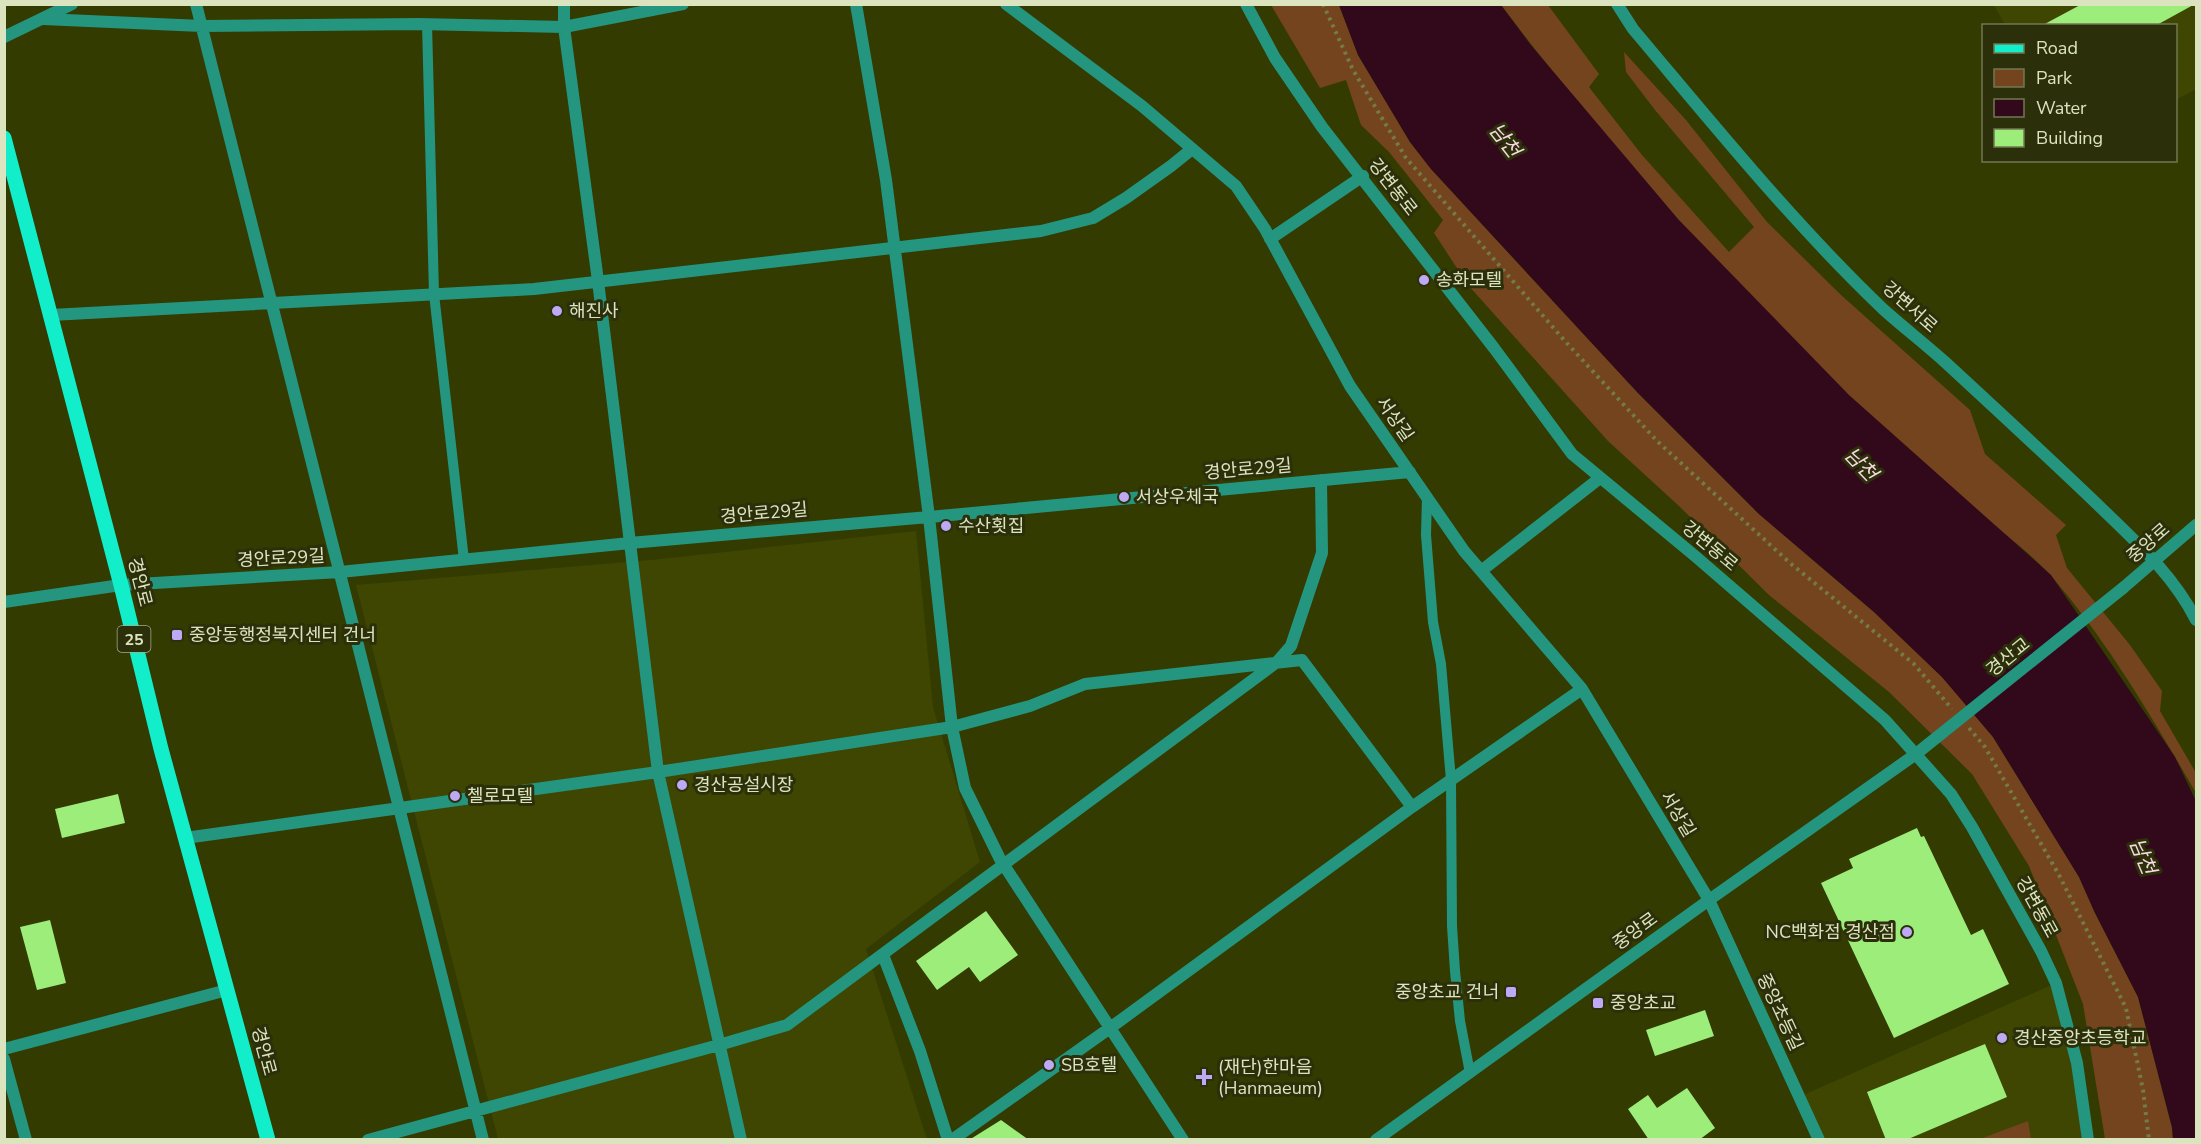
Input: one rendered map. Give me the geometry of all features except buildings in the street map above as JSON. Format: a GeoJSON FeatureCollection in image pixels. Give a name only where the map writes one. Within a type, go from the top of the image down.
{"type":"FeatureCollection","features":[{"type":"Feature","properties":{"kind":"main road","name":"경안로"},"geometry":{"type":"LineString","coordinates":[[4,138],[121,585],[161,749],[268,1140]]}},
{"type":"Feature","properties":{"kind":"street"},"geometry":{"type":"LineString","coordinates":[[4,37],[72,4]]}},
{"type":"Feature","properties":{"kind":"street"},"geometry":{"type":"LineString","coordinates":[[196,4],[483,1140]]}},
{"type":"Feature","properties":{"kind":"street"},"geometry":{"type":"LineString","coordinates":[[564,4],[564,27],[598,281],[658,772],[741,1140]]}},
{"type":"Feature","properties":{"kind":"street"},"geometry":{"type":"LineString","coordinates":[[43,19],[202,26],[427,24],[564,27],[683,4]]}},
{"type":"Feature","properties":{"kind":"street"},"geometry":{"type":"LineString","coordinates":[[856,4],[886,180],[929,517],[952,727],[965,788],[1004,865],[1184,1140]]}},
{"type":"Feature","properties":{"kind":"street","name":"서상길"},"geometry":{"type":"LineString","coordinates":[[1006,4],[1142,106],[1236,186],[1270,239],[1350,386],[1464,551],[1582,689],[1709,900]]}},
{"type":"Feature","properties":{"kind":"street","name":"강변동로"},"geometry":{"type":"LineString","coordinates":[[1246,4],[1275,58],[1322,127],[1363,176],[1572,454],[1885,720],[1951,794],[1972,827],[2041,951],[2056,983],[2077,1063],[2088,1140]]}},
{"type":"Feature","properties":{"kind":"street","name":"강변서로"},"geometry":{"type":"LineString","coordinates":[[1617,4],[1633,29],[1769,191],[1824,251],[1886,311],[1944,361],[2071,479],[2156,561],[2190,607],[2196,620]]}},
{"type":"Feature","properties":{"kind":"street"},"geometry":{"type":"LineString","coordinates":[[51,315],[534,289],[1041,231],[1093,218],[1126,198],[1192,149]]}},
{"type":"Feature","properties":{"kind":"street"},"geometry":{"type":"LineString","coordinates":[[1270,239],[1363,176]]}},
{"type":"Feature","properties":{"kind":"street","name":"경안로29길"},"geometry":{"type":"LineString","coordinates":[[4,602],[121,585],[340,572],[630,543],[1410,472]]}},
{"type":"Feature","properties":{"kind":"street"},"geometry":{"type":"LineString","coordinates":[[1481,571],[1600,478]]}},
{"type":"Feature","properties":{"kind":"street"},"geometry":{"type":"LineString","coordinates":[[368,1140],[719,1046],[787,1025],[1277,663],[1291,646],[1322,553],[1322,480]]}},
{"type":"Feature","properties":{"kind":"street","name":"중앙로"},"geometry":{"type":"LineString","coordinates":[[2123,588],[2196,525]]}},
{"type":"Feature","properties":{"kind":"street","name":"경산교"},"geometry":{"type":"LineString","coordinates":[[1916,754],[2123,588]]}},
{"type":"Feature","properties":{"kind":"street"},"geometry":{"type":"LineString","coordinates":[[185,838],[658,772],[952,727],[1030,706],[1085,684],[1302,660],[1412,807]]}},
{"type":"Feature","properties":{"kind":"street"},"geometry":{"type":"LineString","coordinates":[[883,955],[950,1140],[1110,1028],[1412,807],[1582,689]]}},
{"type":"Feature","properties":{"kind":"street","name":"중앙로"},"geometry":{"type":"LineString","coordinates":[[1376,1140],[1916,754]]}},
{"type":"Feature","properties":{"kind":"street","name":"중앙초등길"},"geometry":{"type":"LineString","coordinates":[[1709,900],[1819,1140]]}},
{"type":"Feature","properties":{"kind":"street"},"geometry":{"type":"LineString","coordinates":[[4,1049],[227,990]]}},
{"type":"Feature","properties":{"kind":"street"},"geometry":{"type":"LineString","coordinates":[[4,1059],[26,1140]]}},
{"type":"Feature","properties":{"kind":"lane"},"geometry":{"type":"LineString","coordinates":[[427,24],[434,294],[464,560]]}},
{"type":"Feature","properties":{"kind":"lane"},"geometry":{"type":"LineString","coordinates":[[1427,497],[1425,535],[1433,622],[1441,664],[1451,780],[1452,926],[1460,1021],[1470,1073]]}},
{"type":"Feature","properties":{"kind":"path"},"geometry":{"type":"LineString","coordinates":[[1323,4],[1353,70],[1406,158],[1564,340],[1658,442],[1790,563],[1914,664],[1954,711]]}},
{"type":"Feature","properties":{"kind":"path"},"geometry":{"type":"LineString","coordinates":[[1962,720],[1985,747],[2059,875],[2126,1008],[2143,1090],[2149,1140]]}},
{"type":"Feature","properties":{"kind":"shaded area"},"geometry":{"type":"Polygon","coordinates":[[[1994,5],[2196,5],[2196,89],[2177,99],[2177,24],[2004,24],[1994,5]]]}},
{"type":"Feature","properties":{"kind":"shaded area","name":"경산공설시장"},"geometry":{"type":"Polygon","coordinates":[[[916,531],[933,707],[980,862],[866,949],[927,1139],[498,1139],[356,585],[651,560],[916,531]]]}},
{"type":"Feature","properties":{"kind":"shaded area","name":"경산중앙초등학교"},"geometry":{"type":"Polygon","coordinates":[[[2056,983],[2087,1139],[1819,1139],[1799,1097],[2056,983]]]}},
{"type":"Feature","properties":{"kind":"green space"},"geometry":{"type":"Polygon","coordinates":[[[1271,5],[1339,5],[1358,55],[1410,142],[1431,169],[1638,393],[1759,514],[1874,612],[1942,677],[1993,737],[2079,877],[2138,997],[2173,1139],[2105,1139],[2083,1004],[2029,866],[1972,774],[1889,692],[1769,595],[1679,506],[1608,441],[1468,285],[1434,233],[1443,220],[1389,152],[1361,125],[1346,80],[1320,88],[1271,5]]]}},
{"type":"Feature","properties":{"kind":"green space"},"geometry":{"type":"Polygon","coordinates":[[[1501,5],[1548,5],[1599,74],[1589,87],[1642,155],[1729,252],[1754,227],[1655,110],[1626,72],[1624,52],[1686,120],[1767,222],[1841,295],[1970,410],[1985,454],[2066,525],[2056,535],[2067,568],[2130,645],[2162,691],[2160,711],[2196,773],[2196,793],[2111,654],[2052,577],[2027,552],[1980,514],[1864,410],[1740,287],[1657,196],[1577,102],[1501,5]]]}},
{"type":"Feature","properties":{"kind":"green space"},"geometry":{"type":"Polygon","coordinates":[[[2028,1121],[2031,1139],[1980,1139],[2028,1121]]]}},
{"type":"Feature","properties":{"kind":"water","name":"남천"},"geometry":{"type":"Polygon","coordinates":[[[1339,5],[1501,5],[1530,44],[1678,219],[1849,395],[2051,575],[2175,757],[2196,801],[2196,1139],[2173,1139],[2172,1127],[2138,997],[2079,877],[1993,737],[1942,677],[1874,612],[1759,514],[1638,393],[1431,169],[1410,142],[1358,55],[1339,5]]]}},
{"type":"Feature","properties":{"kind":"place","name":"송화모텔"},"geometry":{"type":"Point","coordinates":[1424,280]}},
{"type":"Feature","properties":{"kind":"place","name":"해진사"},"geometry":{"type":"Point","coordinates":[557,311]}},
{"type":"Feature","properties":{"kind":"place","name":"서상우체국"},"geometry":{"type":"Point","coordinates":[1124,497]}},
{"type":"Feature","properties":{"kind":"place","name":"수산횟집"},"geometry":{"type":"Point","coordinates":[946,526]}},
{"type":"Feature","properties":{"kind":"place","name":"중앙동행정복지센터 건너"},"geometry":{"type":"Point","coordinates":[177,635]}},
{"type":"Feature","properties":{"kind":"place","name":"경산공설시장"},"geometry":{"type":"Point","coordinates":[682,785]}},
{"type":"Feature","properties":{"kind":"place","name":"첼로모텔"},"geometry":{"type":"Point","coordinates":[455,796]}},
{"type":"Feature","properties":{"kind":"place","name":"NC백화점 경산점"},"geometry":{"type":"Point","coordinates":[1907,932]}},
{"type":"Feature","properties":{"kind":"place","name":"중앙초교 건너"},"geometry":{"type":"Point","coordinates":[1511,992]}},
{"type":"Feature","properties":{"kind":"place","name":"중앙초교"},"geometry":{"type":"Point","coordinates":[1598,1003]}},
{"type":"Feature","properties":{"kind":"place","name":"경산중앙초등학교"},"geometry":{"type":"Point","coordinates":[2002,1038]}},
{"type":"Feature","properties":{"kind":"place","name":"SB호텔"},"geometry":{"type":"Point","coordinates":[1049,1065]}},
{"type":"Feature","properties":{"kind":"place","name":"(재단)한마음 (Hanmaeum)"},"geometry":{"type":"Point","coordinates":[1204,1077]}}]}
